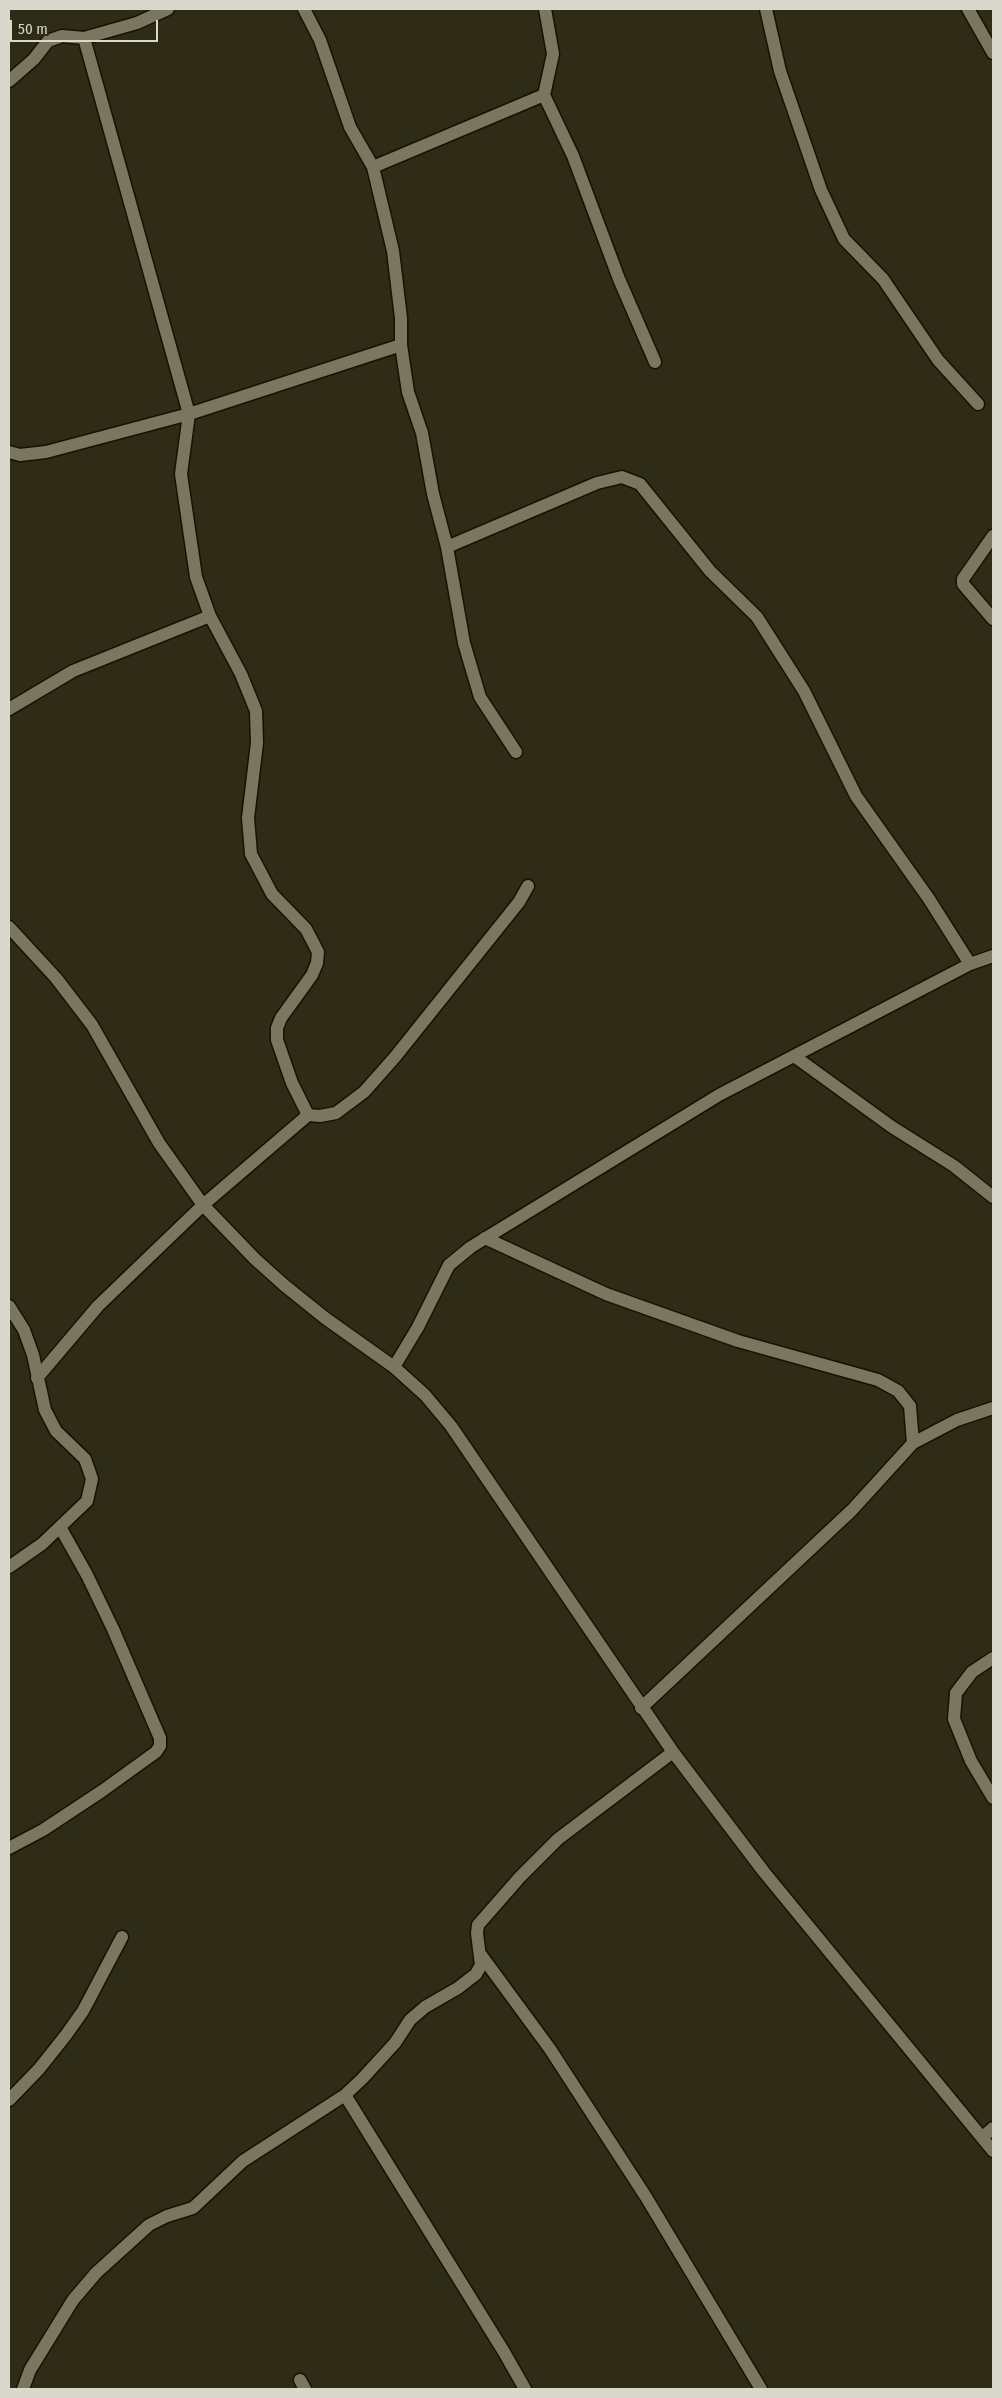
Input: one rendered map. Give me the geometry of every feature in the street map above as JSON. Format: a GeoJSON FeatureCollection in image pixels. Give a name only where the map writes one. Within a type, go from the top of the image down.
{"type":"FeatureCollection","features":[{"type":"Feature","properties":{"kind":"street"},"geometry":{"type":"LineString","coordinates":[[9,81],[34,59],[48,41],[62,36],[84,38],[137,23],[168,9]]}},
{"type":"Feature","properties":{"kind":"street"},"geometry":{"type":"LineString","coordinates":[[304,9],[320,40],[350,127],[373,166],[392,251],[401,318],[401,345],[408,392],[422,433],[433,494],[447,547],[464,643],[480,697],[516,752]]}},
{"type":"Feature","properties":{"kind":"street"},"geometry":{"type":"LineString","coordinates":[[545,9],[553,54],[544,95],[573,156],[619,279],[654,362]]}},
{"type":"Feature","properties":{"kind":"street"},"geometry":{"type":"LineString","coordinates":[[766,9],[780,71],[822,190],[844,240],[883,279],[938,360],[978,404]]}},
{"type":"Feature","properties":{"kind":"street"},"geometry":{"type":"LineString","coordinates":[[968,9],[993,53]]}},
{"type":"Feature","properties":{"kind":"street"},"geometry":{"type":"LineString","coordinates":[[84,38],[189,414],[181,474],[196,577],[210,616],[241,674],[256,710],[257,743],[248,818],[251,854],[272,894],[306,929],[318,952],[317,963],[312,975],[280,1018],[277,1028],[277,1040],[292,1083],[308,1115]]}},
{"type":"Feature","properties":{"kind":"street"},"geometry":{"type":"LineString","coordinates":[[373,166],[544,95]]}},
{"type":"Feature","properties":{"kind":"street"},"geometry":{"type":"LineString","coordinates":[[9,452],[20,455],[46,452],[189,414],[401,345]]}},
{"type":"Feature","properties":{"kind":"street"},"geometry":{"type":"LineString","coordinates":[[447,547],[597,483],[622,477],[640,484],[710,572],[757,617],[804,692],[856,796],[929,899],[970,964]]}},
{"type":"Feature","properties":{"kind":"street"},"geometry":{"type":"LineString","coordinates":[[993,536],[963,579],[963,584],[993,619]]}},
{"type":"Feature","properties":{"kind":"street"},"geometry":{"type":"LineString","coordinates":[[9,709],[73,671],[210,616]]}},
{"type":"Feature","properties":{"kind":"street"},"geometry":{"type":"LineString","coordinates":[[37,1378],[98,1306],[203,1204],[308,1115],[320,1116],[336,1112],[364,1092],[395,1057],[486,944],[519,902],[528,886]]}},
{"type":"Feature","properties":{"kind":"street"},"geometry":{"type":"LineString","coordinates":[[9,927],[56,978],[92,1025],[159,1143],[203,1204],[255,1259],[284,1285],[325,1318],[394,1367],[424,1395],[450,1426],[581,1615],[641,1708],[673,1752],[764,1872],[993,2151]]}},
{"type":"Feature","properties":{"kind":"street"},"geometry":{"type":"LineString","coordinates":[[394,1367],[449,1265],[485,1238],[719,1094],[970,964],[993,956]]}},
{"type":"Feature","properties":{"kind":"street"},"geometry":{"type":"LineString","coordinates":[[794,1056],[892,1127],[954,1166],[993,1197]]}},
{"type":"Feature","properties":{"kind":"street"},"geometry":{"type":"LineString","coordinates":[[485,1238],[623,1300],[738,1341],[878,1380],[898,1391],[910,1406],[914,1443]]}},
{"type":"Feature","properties":{"kind":"street"},"geometry":{"type":"LineString","coordinates":[[9,1306],[24,1330],[33,1354],[45,1410],[56,1431],[85,1459],[92,1479],[87,1501],[42,1544],[9,1567]]}},
{"type":"Feature","properties":{"kind":"street"},"geometry":{"type":"LineString","coordinates":[[641,1708],[852,1510],[914,1443],[957,1420],[993,1408]]}},
{"type":"Feature","properties":{"kind":"street"},"geometry":{"type":"LineString","coordinates":[[9,1848],[43,1830],[102,1791],[156,1752],[160,1746],[160,1738],[113,1630],[87,1574],[60,1527]]}},
{"type":"Feature","properties":{"kind":"street"},"geometry":{"type":"LineString","coordinates":[[993,1658],[972,1672],[956,1693],[954,1719],[971,1761],[993,1798]]}},
{"type":"Feature","properties":{"kind":"street"},"geometry":{"type":"LineString","coordinates":[[23,2389],[30,2370],[73,2300],[96,2273],[131,2239],[149,2225],[167,2216],[192,2208],[243,2161],[345,2094],[395,2043],[410,2020],[425,2007],[458,1988],[476,1974],[481,1965],[477,1933],[478,1925],[520,1877],[558,1839],[673,1752]]}},
{"type":"Feature","properties":{"kind":"street"},"geometry":{"type":"LineString","coordinates":[[9,2100],[40,2069],[77,2019],[122,1937]]}},
{"type":"Feature","properties":{"kind":"street"},"geometry":{"type":"LineString","coordinates":[[480,1955],[550,2050],[641,2189],[761,2389]]}},
{"type":"Feature","properties":{"kind":"street"},"geometry":{"type":"LineString","coordinates":[[345,2094],[525,2389]]}},
{"type":"Feature","properties":{"kind":"street"},"geometry":{"type":"LineString","coordinates":[[983,2137],[993,2128]]}}]}
